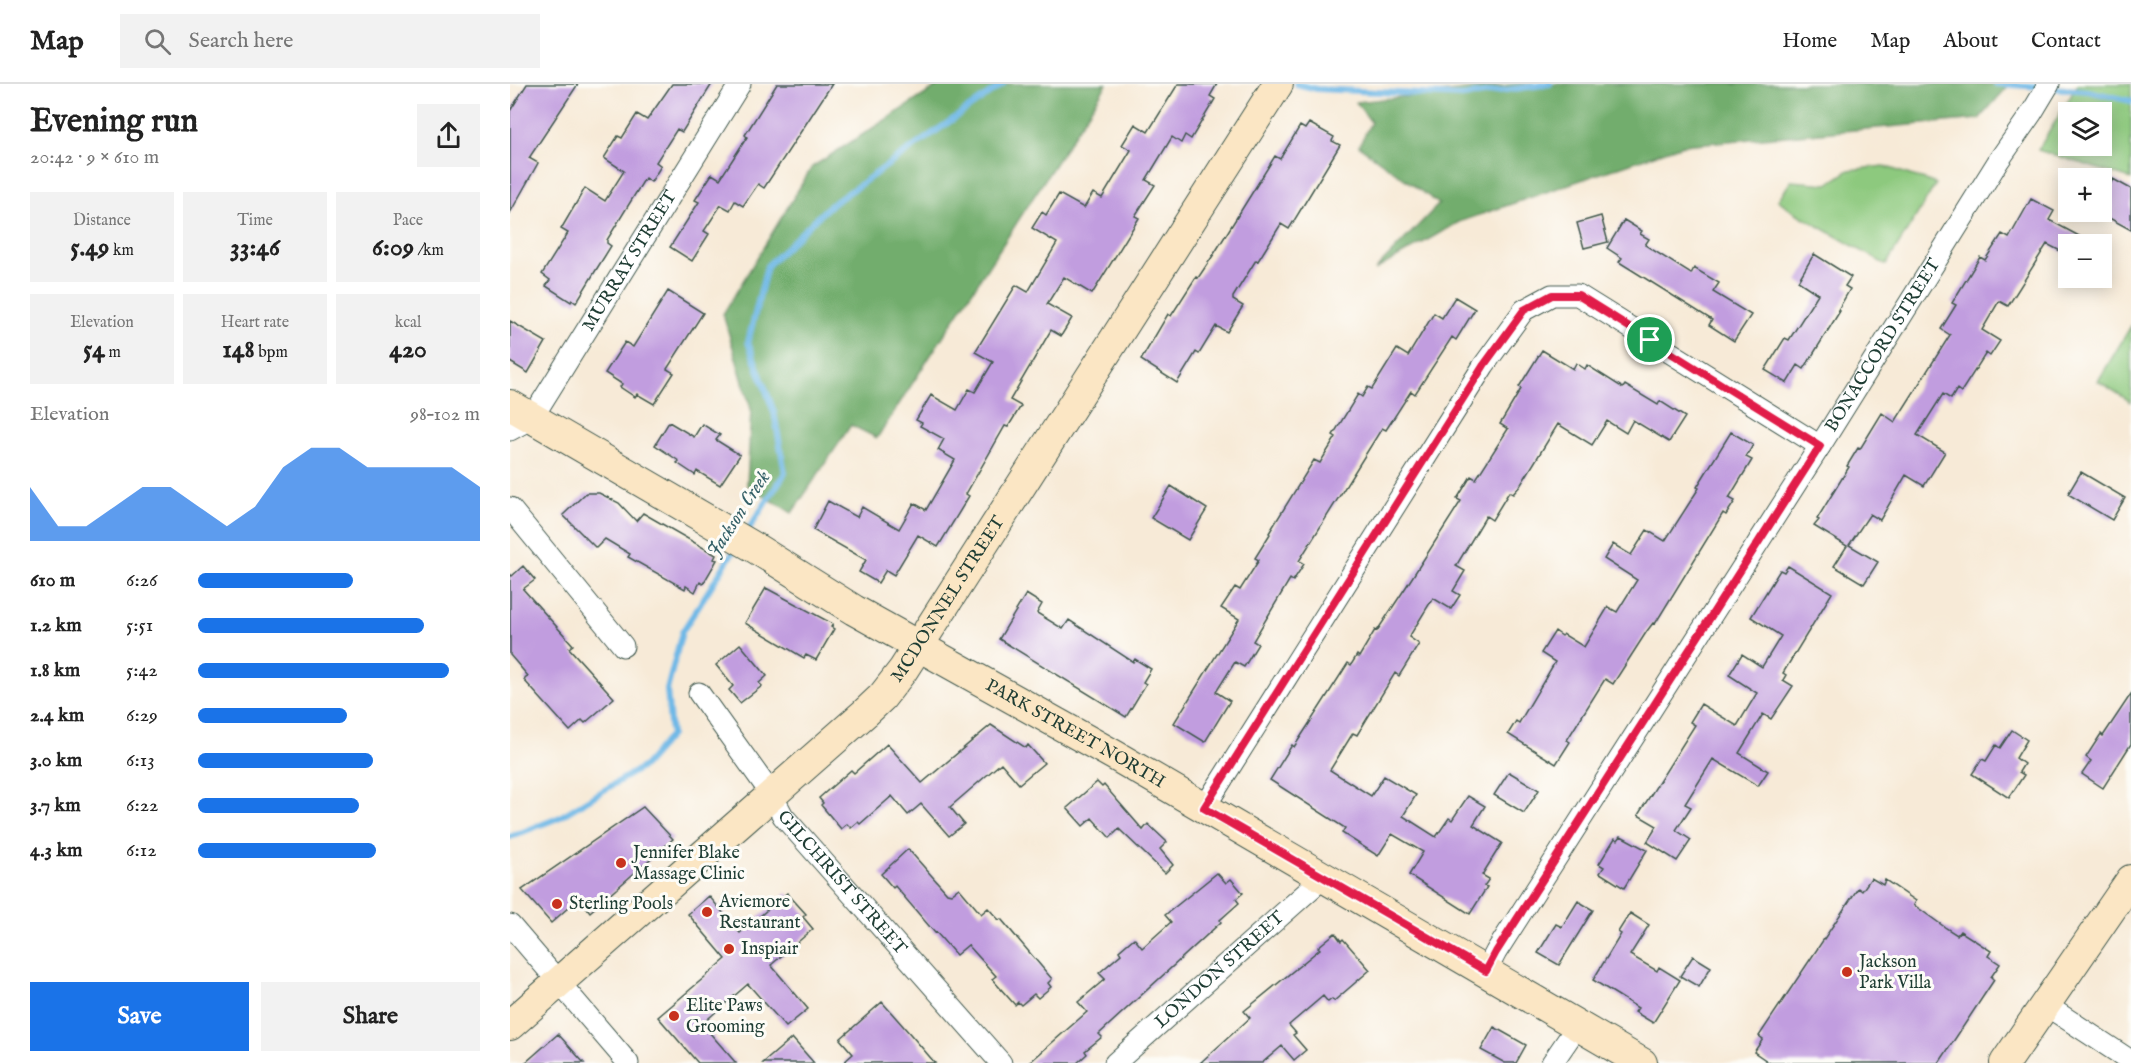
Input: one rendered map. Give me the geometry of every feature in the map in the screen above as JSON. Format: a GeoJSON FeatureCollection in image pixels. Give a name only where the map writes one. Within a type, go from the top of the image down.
{"type":"FeatureCollection","features":[{"type":"Feature","properties":{"kind":"street","name":"MURRAY STREET"},"geometry":{"type":"LineString","coordinates":[[517,418],[740,84]]}},
{"type":"Feature","properties":{"kind":"street","name":"BONACCORD STREET"},"geometry":{"type":"LineString","coordinates":[[1486,971],[2049,84]]}},
{"type":"Feature","properties":{"kind":"street","name":"MCDONNEL STREET"},"geometry":{"type":"LineString","coordinates":[[510,1024],[872,707],[903,670],[1273,92]]}},
{"type":"Feature","properties":{"kind":"street"},"geometry":{"type":"LineString","coordinates":[[1204,808],[1484,365],[1524,310],[1552,295],[1578,295],[1820,446]]}},
{"type":"Feature","properties":{"kind":"street","name":"PARK STREET NORTH"},"geometry":{"type":"LineString","coordinates":[[517,418],[741,541],[854,610],[1204,808],[1642,1063]]}},
{"type":"Feature","properties":{"kind":"street"},"geometry":{"type":"LineString","coordinates":[[510,508],[623,646]]}},
{"type":"Feature","properties":{"kind":"street","name":"GILCHRIST STREET"},"geometry":{"type":"LineString","coordinates":[[699,693],[772,795],[783,816],[1000,1063]]}},
{"type":"Feature","properties":{"kind":"street","name":"LONDON STREET"},"geometry":{"type":"LineString","coordinates":[[1115,1063],[1323,878]]}},
{"type":"Feature","properties":{"kind":"street"},"geometry":{"type":"LineString","coordinates":[[2005,1063],[2131,880]]}},
{"type":"Feature","properties":{"kind":"street"},"geometry":{"type":"LineString","coordinates":[[510,925],[628,1063]]}},
{"type":"Feature","properties":{"kind":"street"},"geometry":{"type":"LineString","coordinates":[[2044,1004],[2131,1061]]}},
{"type":"Feature","properties":{"kind":"street"},"geometry":{"type":"LineString","coordinates":[[1552,1063],[1578,1025]]}},
{"type":"Feature","properties":{"kind":"green space"},"geometry":{"type":"Polygon","coordinates":[[[941,84],[1107,84],[877,438],[851,425],[792,513],[747,485],[751,409],[723,314],[812,167],[941,84]]]}},
{"type":"Feature","properties":{"kind":"green space"},"geometry":{"type":"Polygon","coordinates":[[[1519,84],[2010,84],[1979,119],[1683,145],[1459,222],[1375,270],[1439,204],[1359,146],[1371,122],[1356,102],[1519,84]]]}},
{"type":"Feature","properties":{"kind":"green space"},"geometry":{"type":"Polygon","coordinates":[[[2078,84],[2131,84],[2131,179],[2112,173],[2112,168],[2096,168],[2038,150],[2058,117],[2058,156],[2112,156],[2112,102],[2067,102],[2078,84]]]}},
{"type":"Feature","properties":{"kind":"green space"},"geometry":{"type":"Polygon","coordinates":[[[1884,166],[1936,184],[1886,265],[1796,213],[1778,200],[1791,181],[1828,184],[1849,170],[1884,166]]]}},
{"type":"Feature","properties":{"kind":"green space"},"geometry":{"type":"Polygon","coordinates":[[[2131,326],[2131,402],[2098,381],[2131,326]]]}},
{"type":"Feature","properties":{"kind":"building"},"geometry":{"type":"Polygon","coordinates":[[[527,84],[578,84],[529,158],[538,163],[510,213],[510,111],[527,84]]]}},
{"type":"Feature","properties":{"kind":"building"},"geometry":{"type":"Polygon","coordinates":[[[672,84],[712,84],[682,132],[677,129],[656,162],[661,166],[651,182],[645,178],[607,240],[611,246],[576,303],[572,300],[571,302],[546,286],[550,280],[542,274],[568,233],[561,229],[585,188],[605,201],[624,171],[604,158],[618,136],[622,138],[637,114],[647,120],[672,84]]]}},
{"type":"Feature","properties":{"kind":"building"},"geometry":{"type":"Polygon","coordinates":[[[777,84],[832,84],[764,188],[758,184],[743,206],[735,201],[730,210],[721,205],[704,231],[709,234],[692,261],[670,247],[699,202],[695,200],[712,174],[720,179],[777,84]]]}},
{"type":"Feature","properties":{"kind":"building"},"geometry":{"type":"Polygon","coordinates":[[[1178,84],[1217,84],[1210,96],[1215,99],[1191,139],[1185,135],[1181,143],[1172,137],[1146,180],[1155,185],[1135,216],[1139,218],[1092,294],[1064,277],[1047,304],[1072,318],[1061,336],[1051,330],[1010,400],[1021,406],[1008,427],[1005,426],[966,494],[969,496],[938,547],[918,535],[894,575],[886,570],[878,583],[859,572],[866,560],[813,530],[828,501],[857,517],[862,507],[899,529],[914,503],[926,510],[955,460],[938,450],[944,439],[920,426],[922,423],[916,420],[931,395],[957,410],[969,389],[975,392],[993,362],[975,352],[1016,285],[1028,292],[1057,243],[1032,228],[1042,212],[1046,215],[1059,194],[1084,208],[1093,193],[1102,198],[1131,150],[1122,145],[1135,124],[1148,132],[1178,84]]]}},
{"type":"Feature","properties":{"kind":"building"},"geometry":{"type":"Polygon","coordinates":[[[1309,123],[1334,137],[1332,141],[1340,145],[1289,229],[1281,224],[1233,297],[1233,300],[1243,306],[1227,332],[1216,326],[1199,354],[1196,352],[1177,383],[1141,360],[1168,314],[1171,316],[1214,254],[1275,156],[1280,159],[1300,126],[1305,129],[1309,123]]]}},
{"type":"Feature","properties":{"kind":"building"},"geometry":{"type":"Polygon","coordinates":[[[2113,179],[2131,189],[2131,230],[2112,220],[2113,179]]]}},
{"type":"Feature","properties":{"kind":"building"},"geometry":{"type":"Polygon","coordinates":[[[2031,199],[2054,211],[2049,220],[2075,234],[2058,234],[2058,250],[2047,244],[2008,306],[1999,301],[1982,330],[2000,341],[1990,356],[1986,353],[1961,392],[1957,389],[1951,399],[1943,394],[1917,435],[1945,452],[1924,486],[1906,475],[1880,520],[1870,514],[1849,545],[1878,562],[1864,584],[1834,566],[1847,546],[1814,526],[1849,467],[1847,466],[1882,413],[1895,422],[1950,335],[1941,329],[1956,305],[1952,303],[1980,257],[1985,260],[2002,234],[2009,238],[2031,199]]]}},
{"type":"Feature","properties":{"kind":"building"},"geometry":{"type":"Polygon","coordinates":[[[1601,216],[1608,242],[1584,248],[1577,223],[1601,216]]]}},
{"type":"Feature","properties":{"kind":"building"},"geometry":{"type":"Polygon","coordinates":[[[1624,220],[1642,231],[1640,234],[1649,239],[1645,245],[1691,274],[1694,268],[1719,283],[1713,292],[1751,315],[1734,341],[1709,325],[1712,320],[1619,262],[1622,258],[1607,248],[1624,220]]]}},
{"type":"Feature","properties":{"kind":"building"},"geometry":{"type":"Polygon","coordinates":[[[1814,254],[1851,277],[1845,286],[1850,289],[1838,310],[1840,311],[1804,369],[1798,365],[1787,383],[1765,370],[1785,338],[1789,340],[1818,294],[1798,281],[1814,254]]]}},
{"type":"Feature","properties":{"kind":"building"},"geometry":{"type":"Polygon","coordinates":[[[668,291],[703,313],[667,369],[674,373],[654,404],[637,394],[635,397],[620,387],[622,384],[605,373],[625,342],[633,347],[668,291]]]}},
{"type":"Feature","properties":{"kind":"building"},"geometry":{"type":"Polygon","coordinates":[[[1455,297],[1475,309],[1456,340],[1452,337],[1415,394],[1411,391],[1386,430],[1382,428],[1299,561],[1304,564],[1293,581],[1290,579],[1253,641],[1258,644],[1244,667],[1235,662],[1216,692],[1230,701],[1205,742],[1174,723],[1239,619],[1221,608],[1235,587],[1240,590],[1259,560],[1255,558],[1269,533],[1314,460],[1320,463],[1336,437],[1333,435],[1358,394],[1362,397],[1368,387],[1372,389],[1397,349],[1408,356],[1434,313],[1442,318],[1455,297]]]}},
{"type":"Feature","properties":{"kind":"building"},"geometry":{"type":"Polygon","coordinates":[[[510,321],[546,342],[528,373],[510,362],[510,321]]]}},
{"type":"Feature","properties":{"kind":"building"},"geometry":{"type":"Polygon","coordinates":[[[1542,350],[1573,369],[1576,363],[1585,369],[1587,365],[1623,388],[1625,385],[1658,405],[1660,401],[1685,417],[1669,442],[1633,420],[1626,433],[1607,421],[1592,445],[1558,424],[1520,486],[1513,494],[1509,492],[1492,520],[1486,516],[1456,566],[1465,571],[1453,591],[1460,595],[1451,609],[1433,598],[1409,637],[1419,644],[1399,676],[1395,673],[1357,735],[1353,733],[1330,770],[1371,796],[1384,776],[1416,795],[1403,816],[1436,837],[1449,818],[1452,820],[1468,796],[1485,806],[1473,825],[1502,843],[1482,875],[1489,879],[1484,886],[1487,887],[1470,914],[1409,875],[1423,852],[1392,834],[1378,856],[1342,833],[1345,828],[1270,780],[1348,663],[1351,665],[1357,655],[1359,657],[1375,630],[1377,631],[1461,501],[1457,499],[1471,476],[1476,479],[1508,429],[1500,424],[1542,350]]]}},
{"type":"Feature","properties":{"kind":"building"},"geometry":{"type":"Polygon","coordinates":[[[669,422],[694,437],[702,424],[720,435],[716,440],[740,455],[720,485],[697,471],[695,475],[655,445],[669,422]]]}},
{"type":"Feature","properties":{"kind":"building"},"geometry":{"type":"Polygon","coordinates":[[[1731,432],[1753,445],[1746,457],[1752,460],[1729,498],[1735,501],[1726,515],[1723,513],[1655,624],[1653,623],[1647,631],[1613,684],[1605,679],[1567,740],[1570,742],[1556,764],[1508,734],[1516,721],[1519,723],[1555,662],[1541,653],[1555,631],[1584,647],[1608,607],[1617,612],[1637,580],[1604,559],[1613,544],[1631,555],[1647,530],[1665,541],[1731,432]]]}},
{"type":"Feature","properties":{"kind":"building"},"geometry":{"type":"Polygon","coordinates":[[[2081,472],[2125,498],[2112,520],[2068,494],[2081,472]]]}},
{"type":"Feature","properties":{"kind":"building"},"geometry":{"type":"Polygon","coordinates":[[[1171,486],[1207,509],[1188,540],[1151,518],[1171,486]]]}},
{"type":"Feature","properties":{"kind":"building"},"geometry":{"type":"Polygon","coordinates":[[[586,493],[599,493],[619,503],[636,521],[643,513],[716,555],[714,559],[717,560],[703,584],[700,582],[695,592],[686,586],[685,589],[628,557],[630,554],[605,539],[596,548],[563,515],[586,493]]]}},
{"type":"Feature","properties":{"kind":"building"},"geometry":{"type":"Polygon","coordinates":[[[523,566],[535,580],[523,589],[573,645],[569,648],[614,698],[585,723],[582,720],[570,731],[524,680],[528,676],[510,655],[510,574],[512,576],[523,566]]]}},
{"type":"Feature","properties":{"kind":"building"},"geometry":{"type":"Polygon","coordinates":[[[1788,566],[1832,593],[1783,673],[1786,675],[1783,680],[1793,686],[1771,719],[1763,714],[1739,753],[1768,771],[1758,786],[1713,759],[1685,804],[1691,807],[1676,830],[1691,840],[1677,861],[1647,842],[1657,826],[1638,815],[1695,725],[1690,722],[1701,704],[1737,726],[1757,693],[1729,675],[1742,654],[1762,667],[1781,636],[1751,617],[1780,570],[1784,572],[1788,566]]]}},
{"type":"Feature","properties":{"kind":"building"},"geometry":{"type":"Polygon","coordinates":[[[766,588],[833,624],[831,627],[834,629],[816,660],[806,655],[804,658],[745,623],[766,588]]]}},
{"type":"Feature","properties":{"kind":"building"},"geometry":{"type":"Polygon","coordinates":[[[1026,594],[1042,604],[1037,613],[1063,629],[1069,620],[1133,662],[1135,659],[1151,669],[1143,682],[1146,684],[1126,717],[999,639],[1026,594]]]}},
{"type":"Feature","properties":{"kind":"building"},"geometry":{"type":"Polygon","coordinates":[[[740,644],[767,676],[759,683],[762,686],[740,703],[729,690],[733,686],[716,665],[740,644]]]}},
{"type":"Feature","properties":{"kind":"building"},"geometry":{"type":"Polygon","coordinates":[[[2131,694],[2131,744],[2103,788],[2082,774],[2091,761],[2086,757],[2131,694]]]}},
{"type":"Feature","properties":{"kind":"building"},"geometry":{"type":"Polygon","coordinates":[[[991,725],[1026,748],[1028,745],[1044,763],[1019,784],[1001,763],[950,807],[964,824],[949,836],[921,804],[908,815],[892,796],[860,824],[858,822],[851,828],[847,824],[841,829],[821,805],[823,803],[819,798],[851,770],[854,773],[887,744],[922,783],[991,725]]]}},
{"type":"Feature","properties":{"kind":"building"},"geometry":{"type":"Polygon","coordinates":[[[2012,730],[2027,740],[2016,758],[2024,764],[2019,772],[2024,775],[2009,798],[1972,774],[1982,759],[1986,761],[1996,745],[2000,748],[2012,730]]]}},
{"type":"Feature","properties":{"kind":"building"},"geometry":{"type":"Polygon","coordinates":[[[1509,772],[1539,790],[1524,813],[1494,795],[1509,772]]]}},
{"type":"Feature","properties":{"kind":"building"},"geometry":{"type":"Polygon","coordinates":[[[1097,782],[1102,787],[1104,785],[1143,830],[1148,824],[1167,842],[1160,849],[1173,865],[1165,873],[1119,829],[1110,838],[1092,818],[1083,826],[1067,808],[1097,782]]]}},
{"type":"Feature","properties":{"kind":"building"},"geometry":{"type":"Polygon","coordinates":[[[643,807],[673,839],[590,912],[579,898],[551,923],[522,890],[643,807]]]}},
{"type":"Feature","properties":{"kind":"building"},"geometry":{"type":"Polygon","coordinates":[[[1621,836],[1647,850],[1624,888],[1600,873],[1604,867],[1599,864],[1615,838],[1618,840],[1621,836]]]}},
{"type":"Feature","properties":{"kind":"building"},"geometry":{"type":"Polygon","coordinates":[[[908,849],[947,893],[951,894],[959,888],[981,914],[988,908],[999,920],[1001,919],[1052,979],[1048,983],[1051,987],[1038,998],[1034,994],[1021,1005],[1018,1002],[1015,1005],[992,979],[996,976],[968,945],[956,955],[895,886],[893,888],[881,874],[908,849]]]}},
{"type":"Feature","properties":{"kind":"building"},"geometry":{"type":"Polygon","coordinates":[[[1217,873],[1226,883],[1231,879],[1243,893],[1236,899],[1239,903],[1220,920],[1221,922],[1099,1034],[1102,1037],[1085,1051],[1087,1054],[1077,1063],[1029,1063],[1087,1012],[1078,1002],[1105,979],[1099,973],[1121,954],[1119,951],[1134,938],[1142,948],[1171,922],[1165,915],[1217,873]]]}},
{"type":"Feature","properties":{"kind":"building","name":"Jackson Park Villa"},"geometry":{"type":"Polygon","coordinates":[[[1871,878],[1883,885],[1885,880],[1916,901],[1914,905],[1946,928],[1957,935],[1960,931],[1991,951],[1988,956],[2000,964],[1991,977],[1994,980],[1939,1063],[1770,1063],[1754,1052],[1763,1039],[1759,1036],[1858,888],[1862,891],[1871,878]]]}},
{"type":"Feature","properties":{"kind":"building"},"geometry":{"type":"Polygon","coordinates":[[[787,893],[806,914],[803,917],[813,929],[771,965],[808,1009],[786,1027],[748,984],[702,1024],[736,1063],[698,1063],[658,1017],[726,959],[688,914],[709,896],[740,933],[787,893]]]}},
{"type":"Feature","properties":{"kind":"building"},"geometry":{"type":"Polygon","coordinates":[[[1578,901],[1593,910],[1559,965],[1538,953],[1556,924],[1562,927],[1578,901]]]}},
{"type":"Feature","properties":{"kind":"building"},"geometry":{"type":"Polygon","coordinates":[[[1630,913],[1649,925],[1630,955],[1657,971],[1659,967],[1680,980],[1653,1023],[1635,1012],[1638,1008],[1593,980],[1621,934],[1618,932],[1630,913]]]}},
{"type":"Feature","properties":{"kind":"building"},"geometry":{"type":"Polygon","coordinates":[[[1335,933],[1370,970],[1334,1001],[1332,999],[1328,1002],[1323,996],[1289,1025],[1296,1033],[1293,1035],[1306,1050],[1294,1060],[1282,1046],[1262,1063],[1200,1063],[1250,1018],[1244,1011],[1320,949],[1318,947],[1335,933]]]}},
{"type":"Feature","properties":{"kind":"building"},"geometry":{"type":"Polygon","coordinates":[[[1693,956],[1711,967],[1699,987],[1680,976],[1693,956]]]}},
{"type":"Feature","properties":{"kind":"building"},"geometry":{"type":"Polygon","coordinates":[[[882,1002],[935,1063],[843,1063],[853,1054],[840,1039],[882,1002]]]}},
{"type":"Feature","properties":{"kind":"building"},"geometry":{"type":"Polygon","coordinates":[[[1494,1027],[1526,1045],[1516,1063],[1505,1063],[1481,1050],[1494,1027]]]}},
{"type":"Feature","properties":{"kind":"building"},"geometry":{"type":"Polygon","coordinates":[[[558,1034],[584,1063],[525,1063],[558,1034]]]}},
{"type":"Feature","properties":{"kind":"building"},"geometry":{"type":"Polygon","coordinates":[[[792,1038],[814,1063],[763,1063],[792,1038]]]}},
{"type":"Feature","properties":{"kind":"waterway","name":"Jackson Creek"},"geometry":{"type":"LineString","coordinates":[[746,533],[785,473],[774,412],[748,342],[767,266],[828,207],[1003,84]]}},
{"type":"Feature","properties":{"kind":"waterway","name":"Jackson Creek"},"geometry":{"type":"LineString","coordinates":[[1296,84],[1317,89],[1462,96],[1550,84]]}},
{"type":"Feature","properties":{"kind":"waterway","name":"Jackson Creek"},"geometry":{"type":"LineString","coordinates":[[1996,84],[2042,87]]}},
{"type":"Feature","properties":{"kind":"waterway","name":"Jackson Creek"},"geometry":{"type":"LineString","coordinates":[[2052,88],[2088,91],[2131,101]]}},
{"type":"Feature","properties":{"kind":"waterway","name":"Jackson Creek"},"geometry":{"type":"LineString","coordinates":[[510,837],[558,818],[644,766],[671,735],[667,690],[682,632],[737,546]]}},
{"type":"Feature","properties":{"kind":"place","name":"Jennifer Blake Massage Clinic"},"geometry":{"type":"Point","coordinates":[621,863]}},
{"type":"Feature","properties":{"kind":"place","name":"Sterling Pools"},"geometry":{"type":"Point","coordinates":[557,904]}},
{"type":"Feature","properties":{"kind":"place","name":"Aviemore Restaurant"},"geometry":{"type":"Point","coordinates":[707,912]}},
{"type":"Feature","properties":{"kind":"place","name":"Inspiair"},"geometry":{"type":"Point","coordinates":[729,949]}},
{"type":"Feature","properties":{"kind":"place","name":"Jackson Park Villa"},"geometry":{"type":"Point","coordinates":[1847,972]}},
{"type":"Feature","properties":{"kind":"place","name":"Elite Paws Grooming"},"geometry":{"type":"Point","coordinates":[674,1016]}},
{"type":"Feature","properties":{"kind":"route"},"geometry":{"type":"LineString","coordinates":[[1552,295],[1578,295],[1650,340],[1820,446],[1486,971],[1204,808],[1484,365],[1524,310],[1552,295]]}}]}
